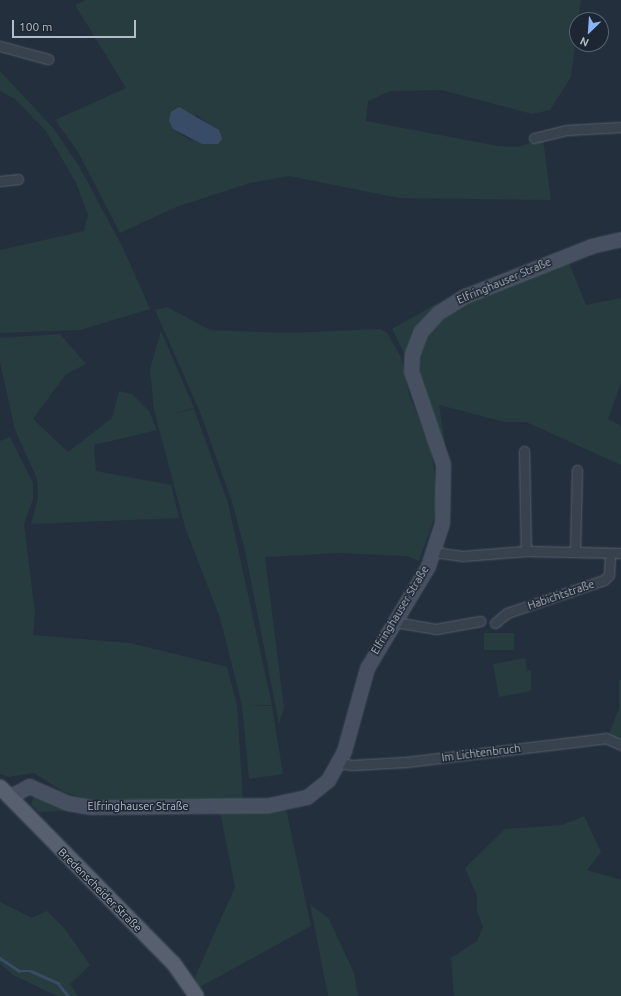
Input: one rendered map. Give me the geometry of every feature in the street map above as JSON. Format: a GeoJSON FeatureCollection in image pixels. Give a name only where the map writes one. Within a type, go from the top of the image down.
{"type":"FeatureCollection","features":[{"type":"Feature","properties":{"kind":"main road","name":"Elfringhauser Straße"},"geometry":{"type":"LineString","coordinates":[[5,792],[29,786],[68,803],[91,807],[269,805],[307,797],[328,780],[339,763],[367,668],[395,622],[434,552],[442,523],[445,480],[438,446],[412,379],[412,354],[422,331],[439,312],[465,296],[591,246],[621,239]]}},
{"type":"Feature","properties":{"kind":"main road","name":"Bredenscheider Straße"},"geometry":{"type":"LineString","coordinates":[[5,792],[174,964],[196,996]]}},
{"type":"Feature","properties":{"kind":"street"},"geometry":{"type":"LineString","coordinates":[[0,46],[48,59]]}},
{"type":"Feature","properties":{"kind":"street"},"geometry":{"type":"LineString","coordinates":[[534,138],[575,129],[621,128]]}},
{"type":"Feature","properties":{"kind":"street"},"geometry":{"type":"LineString","coordinates":[[0,181],[18,179]]}},
{"type":"Feature","properties":{"kind":"street"},"geometry":{"type":"LineString","coordinates":[[524,451],[526,551]]}},
{"type":"Feature","properties":{"kind":"street"},"geometry":{"type":"LineString","coordinates":[[575,551],[576,470]]}},
{"type":"Feature","properties":{"kind":"street"},"geometry":{"type":"LineString","coordinates":[[434,552],[462,556],[526,551],[575,551],[610,554],[621,553]]}},
{"type":"Feature","properties":{"kind":"street","name":"Habichtstraße"},"geometry":{"type":"LineString","coordinates":[[495,623],[507,613],[604,580],[609,575],[610,554]]}},
{"type":"Feature","properties":{"kind":"street"},"geometry":{"type":"LineString","coordinates":[[395,622],[436,629],[480,621]]}},
{"type":"Feature","properties":{"kind":"street","name":"Im Lichtenbruch"},"geometry":{"type":"LineString","coordinates":[[339,763],[352,766],[406,762],[606,738],[621,745]]}},
{"type":"Feature","properties":{"kind":"green space"},"geometry":{"type":"Polygon","coordinates":[[[86,0],[581,0],[579,12],[569,12],[569,52],[574,52],[571,77],[550,110],[532,114],[442,90],[391,91],[368,101],[366,121],[498,146],[517,147],[543,139],[551,200],[399,198],[289,176],[250,183],[176,207],[120,233],[78,152],[55,120],[126,88],[75,5],[86,0]],[[197,115],[169,121],[173,129],[188,139],[218,144],[210,125],[197,115]]]}},
{"type":"Feature","properties":{"kind":"green space"},"geometry":{"type":"Polygon","coordinates":[[[0,71],[54,129],[79,166],[123,248],[150,309],[80,330],[0,333],[0,250],[84,231],[88,215],[76,183],[46,131],[15,99],[0,91],[0,71]]]}},
{"type":"Feature","properties":{"kind":"green space"},"geometry":{"type":"Polygon","coordinates":[[[568,260],[586,305],[621,298],[621,383],[608,419],[621,426],[621,465],[526,422],[505,422],[439,405],[447,456],[419,381],[419,350],[427,335],[460,305],[568,260]]]}},
{"type":"Feature","properties":{"kind":"green space"},"geometry":{"type":"Polygon","coordinates":[[[436,304],[417,325],[406,357],[392,329],[436,304]]]}},
{"type":"Feature","properties":{"kind":"green space"},"geometry":{"type":"Polygon","coordinates":[[[167,307],[210,330],[289,333],[380,329],[387,333],[401,357],[409,395],[431,448],[437,492],[434,519],[419,561],[407,556],[337,553],[265,557],[284,708],[279,724],[245,550],[232,502],[200,412],[155,310],[167,307]]]}},
{"type":"Feature","properties":{"kind":"green space"},"geometry":{"type":"Polygon","coordinates":[[[161,331],[194,408],[170,415],[194,409],[228,503],[272,705],[247,705],[272,706],[283,774],[249,779],[242,705],[220,618],[185,527],[154,410],[150,369],[161,331]]]}},
{"type":"Feature","properties":{"kind":"green space"},"geometry":{"type":"Polygon","coordinates":[[[60,334],[86,364],[66,374],[33,419],[68,452],[112,418],[119,391],[132,394],[149,411],[157,430],[94,445],[96,471],[171,485],[179,518],[31,524],[38,498],[37,479],[15,430],[0,362],[0,338],[60,334]]]}},
{"type":"Feature","properties":{"kind":"green space"},"geometry":{"type":"Polygon","coordinates":[[[10,437],[33,483],[33,499],[24,524],[35,613],[33,635],[130,643],[227,667],[237,705],[243,800],[86,799],[62,791],[34,773],[9,777],[0,774],[0,441],[10,437]]]}},
{"type":"Feature","properties":{"kind":"green space"},"geometry":{"type":"Polygon","coordinates":[[[484,633],[514,633],[514,650],[484,650],[484,633]]]}},
{"type":"Feature","properties":{"kind":"green space"},"geometry":{"type":"Polygon","coordinates":[[[525,658],[527,671],[531,670],[531,691],[499,697],[493,664],[525,658]]]}},
{"type":"Feature","properties":{"kind":"green space"},"geometry":{"type":"Polygon","coordinates":[[[619,680],[621,680],[621,743],[609,734],[619,708],[619,680]]]}},
{"type":"Feature","properties":{"kind":"green space"},"geometry":{"type":"Polygon","coordinates":[[[35,795],[76,810],[38,812],[31,804],[35,795]]]}},
{"type":"Feature","properties":{"kind":"green space"},"geometry":{"type":"Polygon","coordinates":[[[286,809],[311,926],[198,988],[195,977],[235,887],[220,812],[286,809]]]}},
{"type":"Feature","properties":{"kind":"green space"},"geometry":{"type":"Polygon","coordinates":[[[584,816],[601,852],[587,870],[621,880],[621,996],[454,996],[451,958],[477,941],[483,927],[477,911],[477,896],[465,868],[505,829],[562,825],[584,816]]]}},
{"type":"Feature","properties":{"kind":"green space"},"geometry":{"type":"Polygon","coordinates":[[[0,902],[32,918],[47,911],[65,929],[90,965],[70,984],[78,996],[57,996],[13,975],[0,963],[0,902]]]}},
{"type":"Feature","properties":{"kind":"green space"},"geometry":{"type":"Polygon","coordinates":[[[310,904],[329,919],[354,973],[358,996],[328,996],[310,904]]]}},
{"type":"Feature","properties":{"kind":"water"},"geometry":{"type":"Polygon","coordinates":[[[179,107],[219,130],[222,139],[218,144],[202,144],[173,129],[169,121],[171,112],[179,107]]]}},
{"type":"Feature","properties":{"kind":"waterway"},"geometry":{"type":"LineString","coordinates":[[0,958],[19,971],[31,971],[58,983],[68,996]]}}]}
